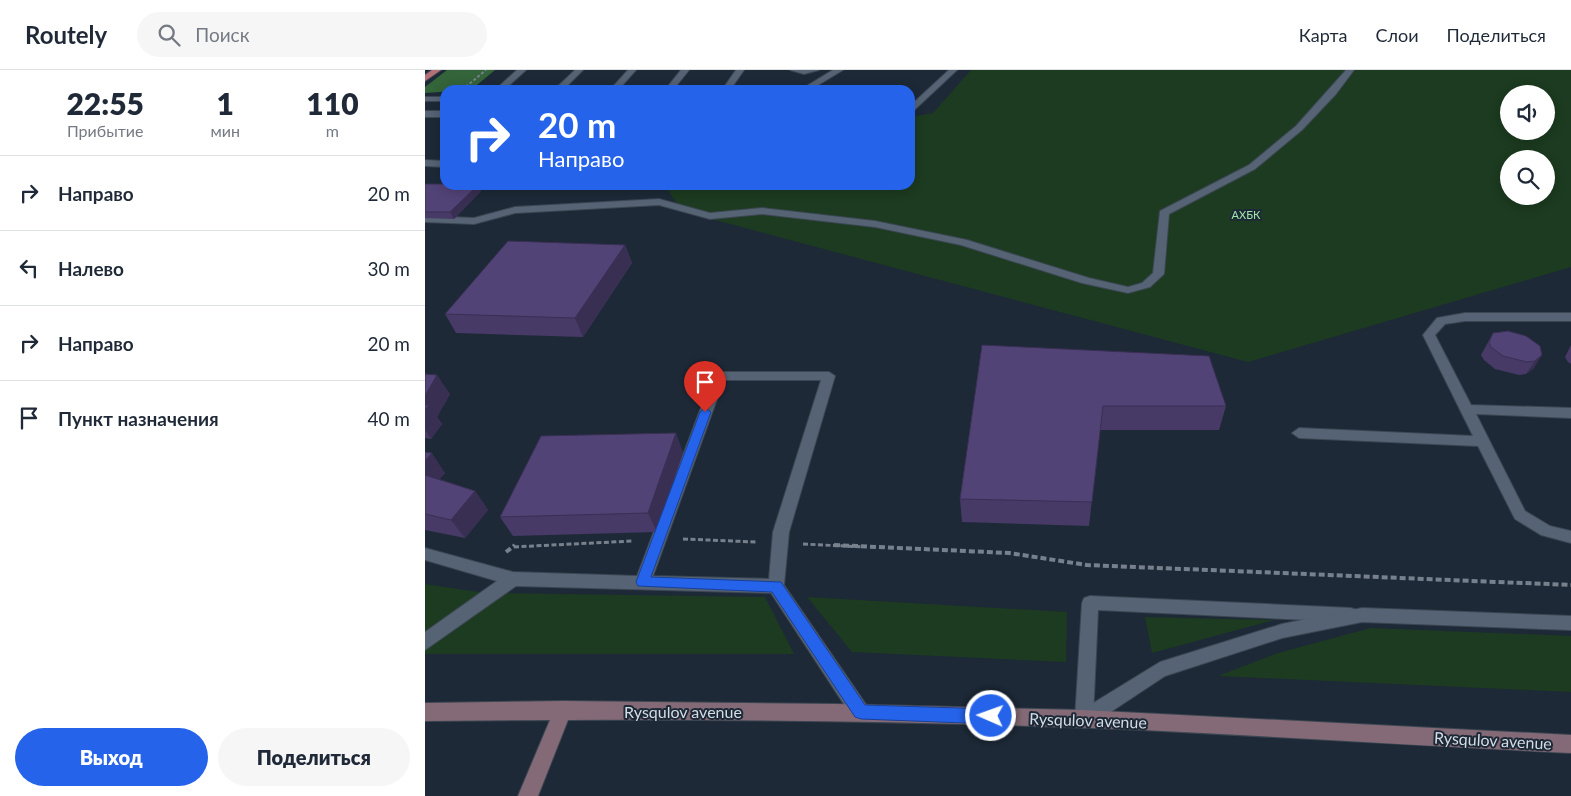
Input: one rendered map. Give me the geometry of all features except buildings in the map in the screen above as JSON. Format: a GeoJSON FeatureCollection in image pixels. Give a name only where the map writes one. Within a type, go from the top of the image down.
{"type":"FeatureCollection","features":[{"type":"Feature","properties":{"kind":"main road"},"geometry":{"type":"LineString","coordinates":[[425,79],[437,70]]}},
{"type":"Feature","properties":{"kind":"main road"},"geometry":{"type":"LineString","coordinates":[[528,796],[563,710]]}},
{"type":"Feature","properties":{"kind":"main road","name":"Rysqulov avenue"},"geometry":{"type":"LineString","coordinates":[[425,712],[563,710],[861,712],[1084,719],[1571,744]]}},
{"type":"Feature","properties":{"kind":"street"},"geometry":{"type":"LineString","coordinates":[[505,85],[522,70]]}},
{"type":"Feature","properties":{"kind":"street"},"geometry":{"type":"LineString","coordinates":[[563,85],[579,70]]}},
{"type":"Feature","properties":{"kind":"street"},"geometry":{"type":"LineString","coordinates":[[620,85],[633,70]]}},
{"type":"Feature","properties":{"kind":"street"},"geometry":{"type":"LineString","coordinates":[[673,85],[685,70]]}},
{"type":"Feature","properties":{"kind":"street"},"geometry":{"type":"LineString","coordinates":[[730,85],[740,70]]}},
{"type":"Feature","properties":{"kind":"street"},"geometry":{"type":"LineString","coordinates":[[794,70],[815,70]]}},
{"type":"Feature","properties":{"kind":"street"},"geometry":{"type":"LineString","coordinates":[[813,85],[839,70]]}},
{"type":"Feature","properties":{"kind":"street"},"geometry":{"type":"LineString","coordinates":[[915,106],[953,70]]}},
{"type":"Feature","properties":{"kind":"street"},"geometry":{"type":"LineString","coordinates":[[425,219],[473,221],[515,210],[659,202],[709,216],[762,211],[875,224],[963,242],[1086,281],[1128,290],[1146,285],[1158,274],[1164,212],[1251,167],[1299,128],[1350,70]]}},
{"type":"Feature","properties":{"kind":"street"},"geometry":{"type":"LineString","coordinates":[[425,98],[440,99]]}},
{"type":"Feature","properties":{"kind":"street"},"geometry":{"type":"LineString","coordinates":[[425,114],[440,114]]}},
{"type":"Feature","properties":{"kind":"street"},"geometry":{"type":"LineString","coordinates":[[425,163],[440,164]]}},
{"type":"Feature","properties":{"kind":"street"},"geometry":{"type":"LineString","coordinates":[[1571,317],[1465,317],[1441,321],[1429,335],[1520,515],[1546,531],[1571,537]]}},
{"type":"Feature","properties":{"kind":"street"},"geometry":{"type":"LineString","coordinates":[[642,582],[719,376],[829,376],[781,532],[776,586],[861,712]]}},
{"type":"Feature","properties":{"kind":"street"},"geometry":{"type":"LineString","coordinates":[[1467,408],[1571,413]]}},
{"type":"Feature","properties":{"kind":"street"},"geometry":{"type":"LineString","coordinates":[[1299,433],[1483,441]]}},
{"type":"Feature","properties":{"kind":"street"},"geometry":{"type":"LineString","coordinates":[[425,554],[513,578],[776,586]]}},
{"type":"Feature","properties":{"kind":"street"},"geometry":{"type":"LineString","coordinates":[[425,642],[513,578]]}},
{"type":"Feature","properties":{"kind":"street"},"geometry":{"type":"LineString","coordinates":[[1084,719],[1090,603],[1571,623]]}},
{"type":"Feature","properties":{"kind":"street"},"geometry":{"type":"LineString","coordinates":[[1084,719],[1160,670],[1282,631],[1362,615]]}},
{"type":"Feature","properties":{"kind":"path"},"geometry":{"type":"LineString","coordinates":[[468,85],[486,70]]}},
{"type":"Feature","properties":{"kind":"path"},"geometry":{"type":"LineString","coordinates":[[483,570],[516,545],[658,540],[780,543],[1009,553],[1087,565],[1571,585]]}},
{"type":"Feature","properties":{"kind":"green space"},"geometry":{"type":"Polygon","coordinates":[[[447,70],[495,70],[477,85],[440,85],[440,92],[425,93],[425,87],[447,70]]]}},
{"type":"Feature","properties":{"kind":"green space","name":"АХБК"},"geometry":{"type":"Polygon","coordinates":[[[971,70],[1571,70],[1571,267],[1248,362],[681,211],[668,190],[915,190],[915,116],[933,113],[971,70]]]}},
{"type":"Feature","properties":{"kind":"green space"},"geometry":{"type":"Polygon","coordinates":[[[425,584],[485,593],[765,597],[794,654],[425,654],[425,584]]]}},
{"type":"Feature","properties":{"kind":"green space"},"geometry":{"type":"Polygon","coordinates":[[[807,597],[1067,612],[1066,662],[852,652],[807,597]]]}},
{"type":"Feature","properties":{"kind":"green space"},"geometry":{"type":"Polygon","coordinates":[[[1145,617],[1274,620],[1152,653],[1145,617]]]}},
{"type":"Feature","properties":{"kind":"green space"},"geometry":{"type":"Polygon","coordinates":[[[1371,628],[1571,636],[1571,692],[1218,676],[1278,653],[1371,628]]]}},
{"type":"Feature","properties":{"kind":"route"},"geometry":{"type":"LineString","coordinates":[[705,412],[642,582],[776,586],[861,712],[991,716]]}}]}
